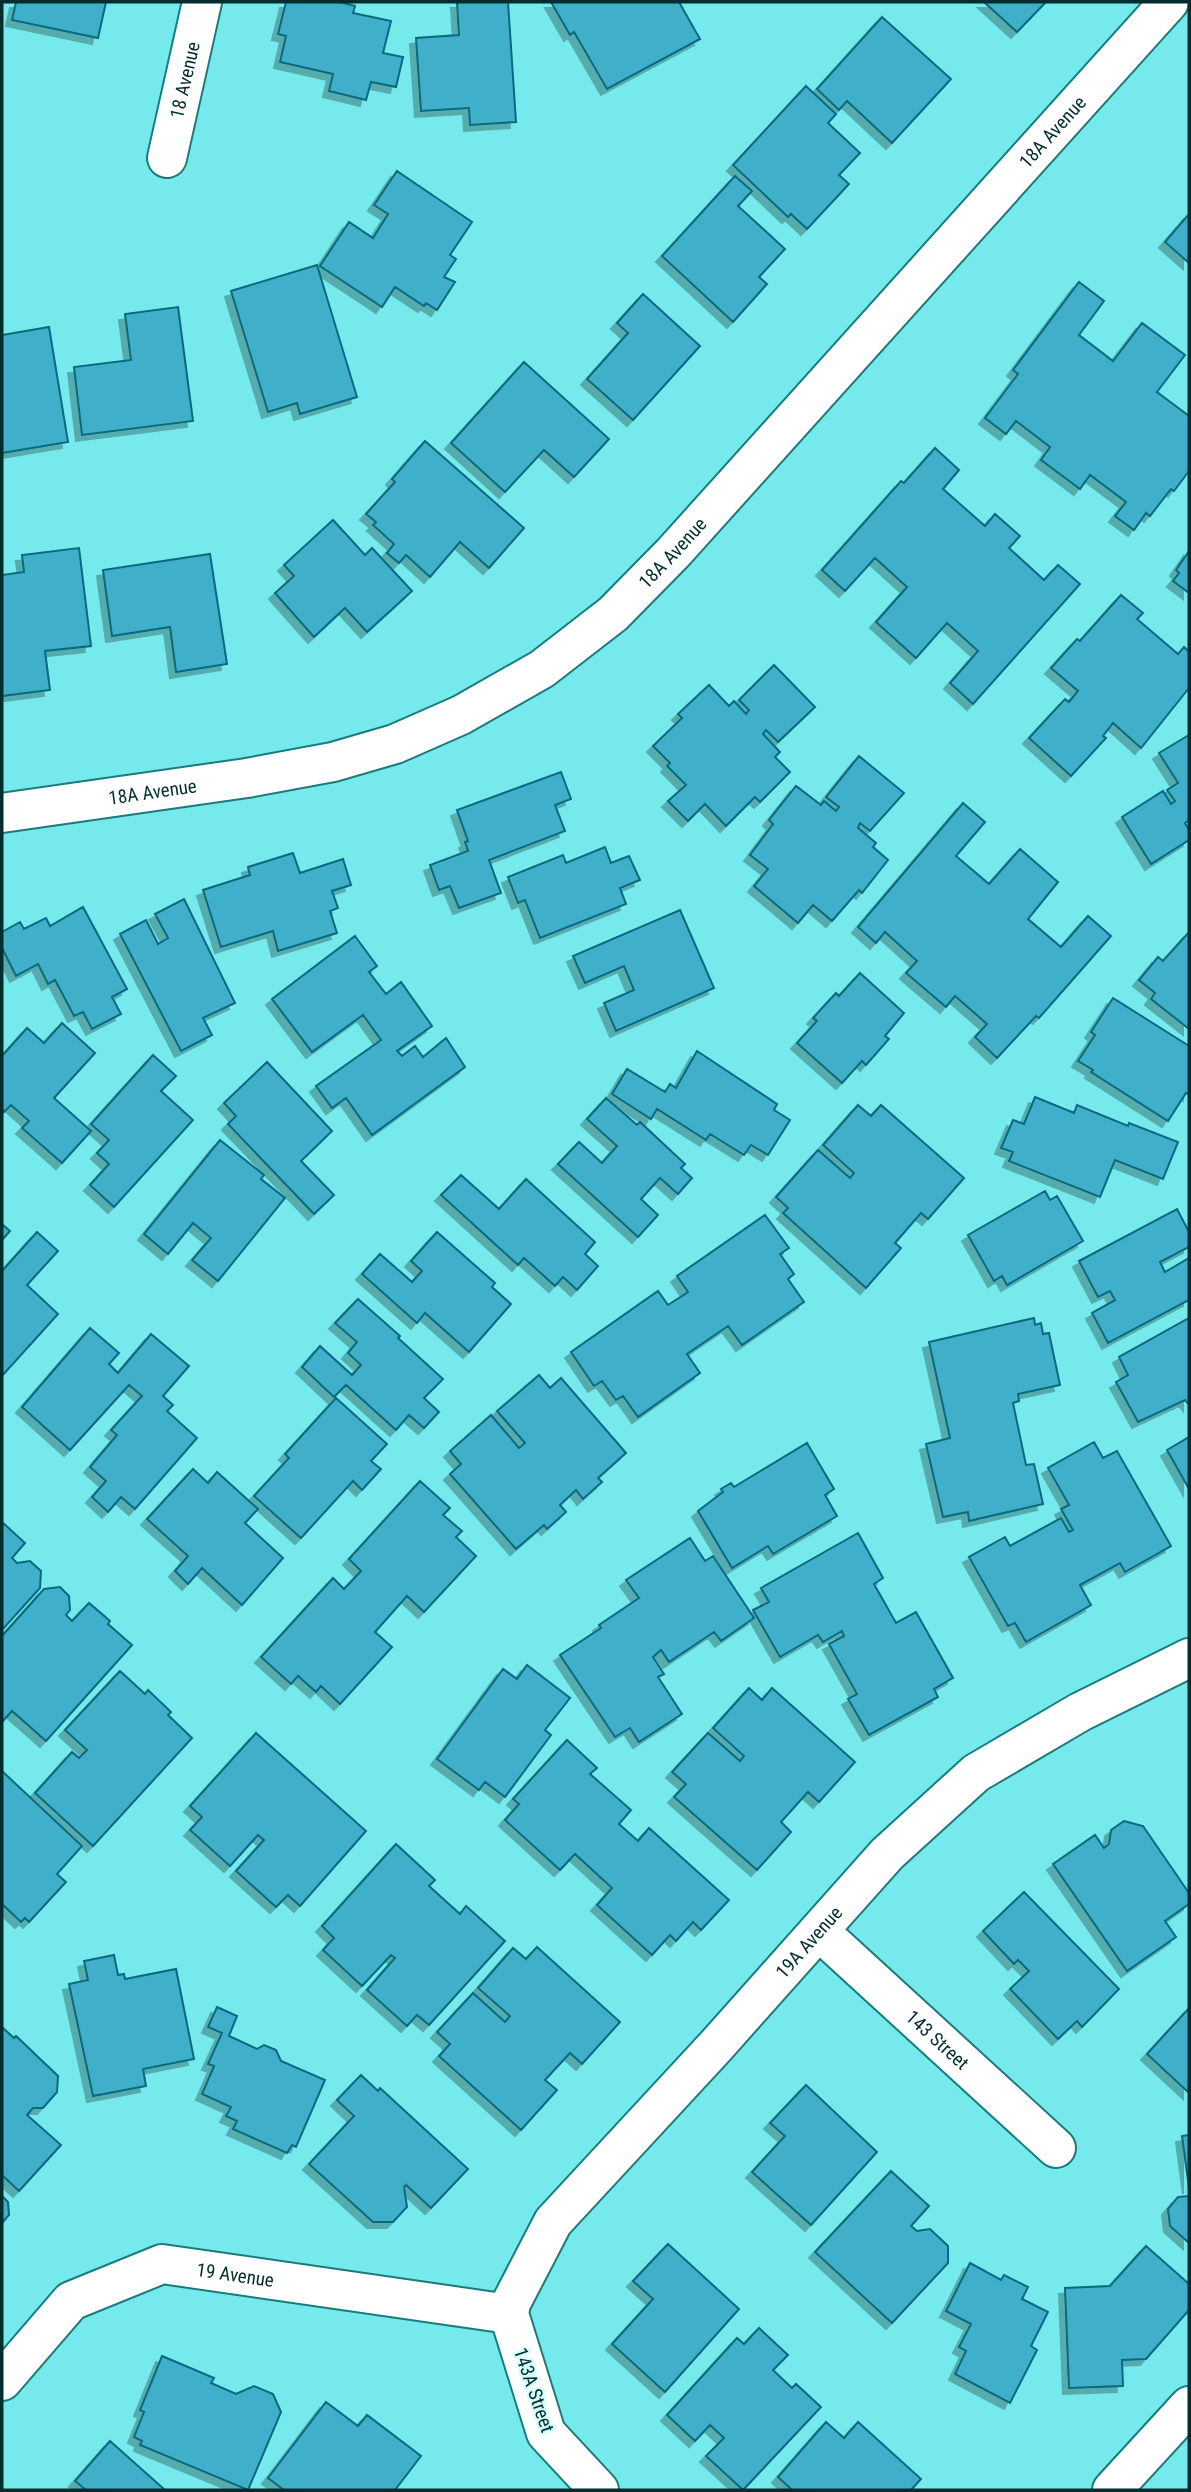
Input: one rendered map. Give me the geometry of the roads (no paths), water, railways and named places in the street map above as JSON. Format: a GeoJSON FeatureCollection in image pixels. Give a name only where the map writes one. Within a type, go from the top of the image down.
{"type":"FeatureCollection","features":[{"type":"Feature","properties":{"kind":"street","name":"18 Avenue"},"geometry":{"type":"LineString","coordinates":[[167,158],[202,2]]}},
{"type":"Feature","properties":{"kind":"street","name":"18A Avenue"},"geometry":{"type":"LineString","coordinates":[[2,813],[247,778],[333,762],[395,744],[450,720],[542,669],[613,614],[673,553],[1169,2]]}},
{"type":"Feature","properties":{"kind":"street","name":"19A Avenue"},"geometry":{"type":"LineString","coordinates":[[509,2314],[511,2302],[553,2222],[887,1854],[976,1773],[1080,1712],[1189,1658]]}},
{"type":"Feature","properties":{"kind":"street","name":"143 Street"},"geometry":{"type":"LineString","coordinates":[[819,1931],[1056,2148]]}},
{"type":"Feature","properties":{"kind":"street","name":"19 Avenue"},"geometry":{"type":"LineString","coordinates":[[2,2381],[71,2301],[162,2264],[509,2314]]}},
{"type":"Feature","properties":{"kind":"street","name":"143A Street"},"geometry":{"type":"LineString","coordinates":[[509,2314],[545,2433],[599,2490]]}},
{"type":"Feature","properties":{"kind":"street"},"geometry":{"type":"LineString","coordinates":[[1112,2490],[1189,2406]]}}]}
